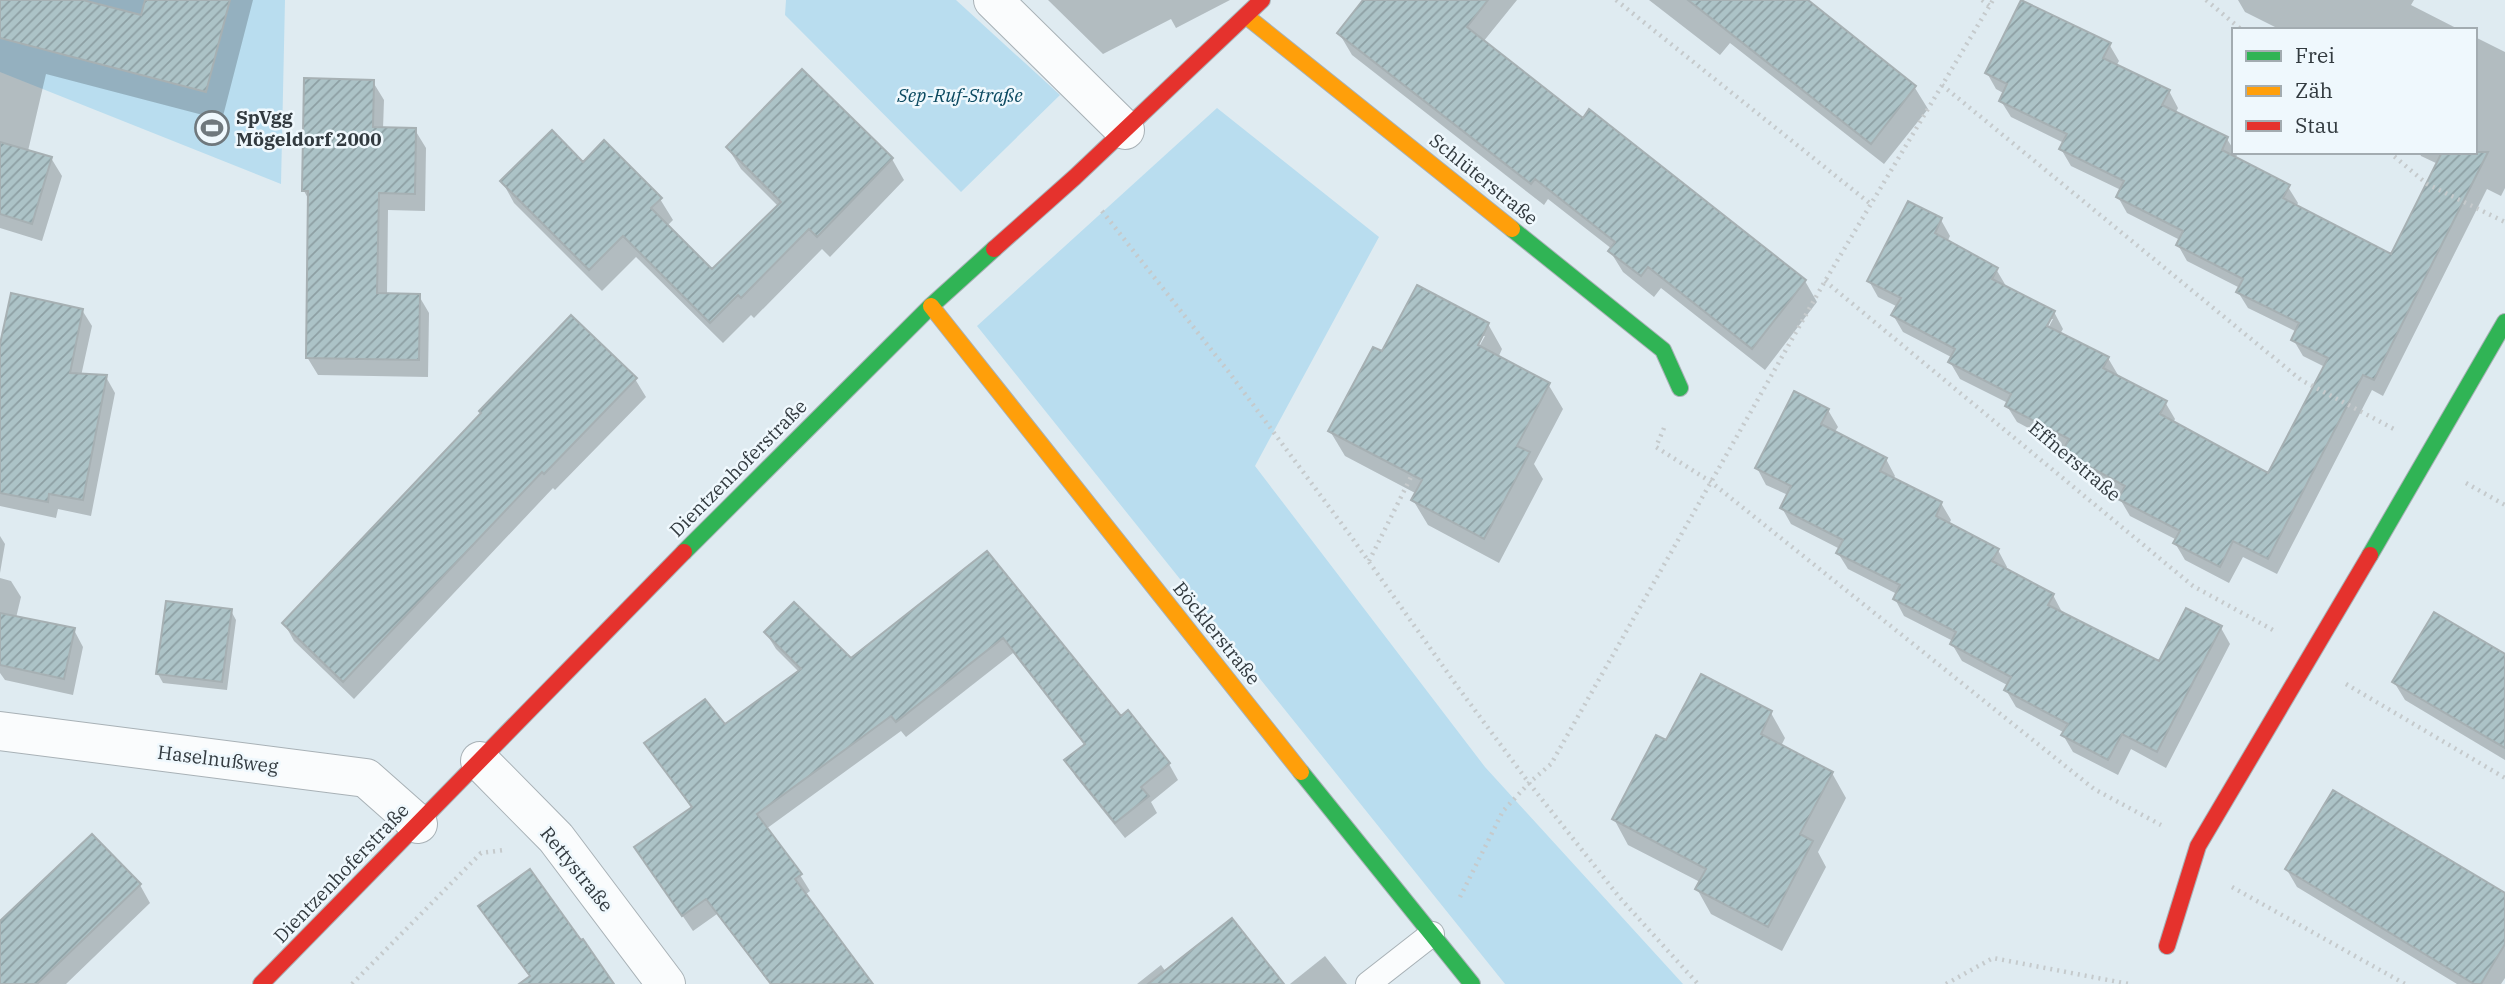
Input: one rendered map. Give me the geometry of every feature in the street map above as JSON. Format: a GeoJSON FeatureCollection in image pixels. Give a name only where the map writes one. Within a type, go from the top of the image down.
{"type":"FeatureCollection","features":[{"type":"Feature","properties":{"kind":"street"},"geometry":{"type":"LineString","coordinates":[[993,0],[1125,130]]}},
{"type":"Feature","properties":{"kind":"street","name":"Dientzenhoferstraße"},"geometry":{"type":"LineString","coordinates":[[261,984],[625,610],[931,306],[1075,177],[1262,0]]}},
{"type":"Feature","properties":{"kind":"street","name":"Schlüterstraße"},"geometry":{"type":"LineString","coordinates":[[1246,16],[1663,350],[1680,388]]}},
{"type":"Feature","properties":{"kind":"street","name":"Böcklerstraße"},"geometry":{"type":"LineString","coordinates":[[931,306],[1472,984]]}},
{"type":"Feature","properties":{"kind":"street"},"geometry":{"type":"LineString","coordinates":[[2166,946],[2198,846],[2505,322]]}},
{"type":"Feature","properties":{"kind":"street","name":"Haselnußweg"},"geometry":{"type":"LineString","coordinates":[[0,731],[366,778],[418,824]]}},
{"type":"Feature","properties":{"kind":"street","name":"Rettystraße"},"geometry":{"type":"LineString","coordinates":[[480,761],[556,838],[666,984]]}},
{"type":"Feature","properties":{"kind":"lane"},"geometry":{"type":"LineString","coordinates":[[1368,984],[1432,934]]}},
{"type":"Feature","properties":{"kind":"path"},"geometry":{"type":"LineString","coordinates":[[1616,0],[1872,205]]}},
{"type":"Feature","properties":{"kind":"path"},"geometry":{"type":"LineString","coordinates":[[1982,0],[1990,6]]}},
{"type":"Feature","properties":{"kind":"path"},"geometry":{"type":"LineString","coordinates":[[1432,934],[1458,901],[1503,811],[1551,764],[1825,281],[1993,0]]}},
{"type":"Feature","properties":{"kind":"path"},"geometry":{"type":"LineString","coordinates":[[2206,0],[2240,28]]}},
{"type":"Feature","properties":{"kind":"path"},"geometry":{"type":"LineString","coordinates":[[1942,85],[2301,380],[2433,449]]}},
{"type":"Feature","properties":{"kind":"path"},"geometry":{"type":"LineString","coordinates":[[2391,154],[2427,184],[2505,222]]}},
{"type":"Feature","properties":{"kind":"path"},"geometry":{"type":"LineString","coordinates":[[1075,177],[1228,371],[1529,783],[1620,898],[1698,984]]}},
{"type":"Feature","properties":{"kind":"path","name":"Effnerstraße"},"geometry":{"type":"LineString","coordinates":[[1825,281],[2193,586],[2505,778]]}},
{"type":"Feature","properties":{"kind":"path"},"geometry":{"type":"LineString","coordinates":[[1680,388],[1656,447],[1711,482],[2094,789],[2198,846]]}},
{"type":"Feature","properties":{"kind":"path"},"geometry":{"type":"LineString","coordinates":[[1369,561],[1412,475]]}},
{"type":"Feature","properties":{"kind":"path"},"geometry":{"type":"LineString","coordinates":[[352,984],[481,853],[511,849]]}},
{"type":"Feature","properties":{"kind":"path"},"geometry":{"type":"LineString","coordinates":[[2192,864],[2405,984]]}},
{"type":"Feature","properties":{"kind":"path"},"geometry":{"type":"LineString","coordinates":[[1946,984],[1993,958],[2129,984]]}},
{"type":"Feature","properties":{"kind":"green space","name":"SpVgg Mögeldorf 2000"},"geometry":{"type":"Polygon","coordinates":[[[0,0],[285,0],[281,184],[0,72],[0,0]]]}},
{"type":"Feature","properties":{"kind":"green space","name":"Sep-Ruf-Straße"},"geometry":{"type":"Polygon","coordinates":[[[786,0],[956,0],[1060,95],[961,192],[785,15],[786,0]]]}},
{"type":"Feature","properties":{"kind":"green space"},"geometry":{"type":"Polygon","coordinates":[[[1217,108],[1379,237],[1255,466],[1485,767],[1683,984],[1505,984],[977,326],[1217,108]]]}},
{"type":"Feature","properties":{"kind":"building"},"geometry":{"type":"Polygon","coordinates":[[[0,0],[83,0],[141,15],[145,0],[230,0],[206,92],[0,38],[0,0]]]}},
{"type":"Feature","properties":{"kind":"building"},"geometry":{"type":"Polygon","coordinates":[[[1363,0],[1488,0],[1467,27],[1583,118],[1589,109],[1806,280],[1752,349],[1648,267],[1641,276],[1608,251],[1615,242],[1535,179],[1531,184],[1337,33],[1363,0]]]}},
{"type":"Feature","properties":{"kind":"building"},"geometry":{"type":"Polygon","coordinates":[[[1688,0],[1808,0],[1916,86],[1871,144],[1688,0]]]}},
{"type":"Feature","properties":{"kind":"building"},"geometry":{"type":"Polygon","coordinates":[[[2021,0],[2111,43],[2103,58],[2170,90],[2162,105],[2228,137],[2222,150],[2290,185],[2283,198],[2391,254],[2441,154],[2488,152],[2374,380],[2363,375],[2268,559],[2233,541],[2220,567],[2173,543],[2180,531],[2118,499],[2125,486],[2062,452],[2069,439],[2005,406],[2011,394],[1948,362],[1955,349],[1891,315],[1901,298],[1867,281],[1908,201],[1942,218],[1935,233],[1998,268],[1992,279],[2055,311],[2047,326],[2109,357],[2103,368],[2167,401],[2160,414],[2268,473],[2328,358],[2291,340],[2299,323],[2236,292],[2243,279],[2176,245],[2183,231],[2116,197],[2124,181],[2059,149],[2067,134],[1999,101],[2007,84],[1985,73],[2021,0]]]}},
{"type":"Feature","properties":{"kind":"building"},"geometry":{"type":"Polygon","coordinates":[[[802,69],[893,158],[817,237],[809,229],[741,298],[738,295],[710,323],[623,236],[589,270],[500,181],[552,130],[583,162],[604,140],[662,198],[651,208],[712,269],[781,202],[726,147],[802,69]]]}},
{"type":"Feature","properties":{"kind":"building"},"geometry":{"type":"Polygon","coordinates":[[[304,78],[374,80],[373,127],[416,128],[415,194],[379,193],[377,293],[420,294],[419,360],[306,358],[308,191],[302,191],[304,78]]]}},
{"type":"Feature","properties":{"kind":"building"},"geometry":{"type":"Polygon","coordinates":[[[0,142],[52,157],[32,224],[0,214],[0,142]]]}},
{"type":"Feature","properties":{"kind":"building"},"geometry":{"type":"Polygon","coordinates":[[[1417,285],[1489,323],[1478,345],[1550,383],[1517,446],[1530,452],[1484,539],[1411,500],[1422,480],[1328,431],[1373,347],[1382,351],[1417,285]]]}},
{"type":"Feature","properties":{"kind":"building"},"geometry":{"type":"Polygon","coordinates":[[[11,293],[83,309],[70,373],[107,375],[83,500],[49,494],[48,502],[0,493],[0,344],[11,293]]]}},
{"type":"Feature","properties":{"kind":"building"},"geometry":{"type":"Polygon","coordinates":[[[571,315],[637,378],[544,474],[542,472],[343,682],[282,623],[571,315]]]}},
{"type":"Feature","properties":{"kind":"building"},"geometry":{"type":"Polygon","coordinates":[[[1794,391],[1829,409],[1821,424],[1887,458],[1880,471],[1942,502],[1936,516],[1999,549],[1992,561],[2054,594],[2048,605],[2159,661],[2186,608],[2222,626],[2157,752],[2122,734],[2108,760],[2061,735],[2068,724],[2004,690],[2011,677],[1950,644],[1956,632],[1893,599],[1900,585],[1836,553],[1843,540],[1780,508],[1791,486],[1755,468],[1794,391]]]}},
{"type":"Feature","properties":{"kind":"building"},"geometry":{"type":"Polygon","coordinates":[[[987,551],[1121,716],[1128,710],[1170,763],[1141,787],[1149,796],[1115,823],[1064,760],[1085,744],[1003,638],[896,722],[891,716],[757,814],[802,874],[795,879],[873,984],[771,984],[706,899],[682,916],[634,847],[692,807],[644,743],[705,699],[725,724],[801,669],[764,632],[794,602],[851,658],[987,551]]]}},
{"type":"Feature","properties":{"kind":"building"},"geometry":{"type":"Polygon","coordinates":[[[166,601],[232,609],[222,682],[156,674],[166,601]]]}},
{"type":"Feature","properties":{"kind":"building"},"geometry":{"type":"Polygon","coordinates":[[[2434,612],[2505,654],[2505,748],[2392,682],[2434,612]]]}},
{"type":"Feature","properties":{"kind":"building"},"geometry":{"type":"Polygon","coordinates":[[[0,613],[75,628],[64,679],[0,665],[0,613]]]}},
{"type":"Feature","properties":{"kind":"building"},"geometry":{"type":"Polygon","coordinates":[[[1701,674],[1772,711],[1761,734],[1833,772],[1800,834],[1813,841],[1768,927],[1695,889],[1706,869],[1612,819],[1656,735],[1666,740],[1701,674]]]}},
{"type":"Feature","properties":{"kind":"building"},"geometry":{"type":"Polygon","coordinates":[[[2333,790],[2505,893],[2505,944],[2481,984],[2474,984],[2285,869],[2333,790]]]}},
{"type":"Feature","properties":{"kind":"building"},"geometry":{"type":"Polygon","coordinates":[[[92,834],[141,884],[37,984],[0,984],[0,921],[92,834]]]}},
{"type":"Feature","properties":{"kind":"building"},"geometry":{"type":"Polygon","coordinates":[[[530,869],[614,984],[519,984],[530,976],[478,906],[530,869]]]}},
{"type":"Feature","properties":{"kind":"building"},"geometry":{"type":"Polygon","coordinates":[[[1232,918],[1284,984],[1148,984],[1232,918]]]}},
{"type":"Feature","properties":{"kind":"traffic: fast"},"geometry":{"type":"LineString","coordinates":[[1512,229],[1663,350],[1680,388]]}},
{"type":"Feature","properties":{"kind":"traffic: fast"},"geometry":{"type":"LineString","coordinates":[[684,552],[931,306],[994,249]]}},
{"type":"Feature","properties":{"kind":"traffic: fast"},"geometry":{"type":"LineString","coordinates":[[2370,555],[2505,322]]}},
{"type":"Feature","properties":{"kind":"traffic: fast"},"geometry":{"type":"LineString","coordinates":[[1301,772],[1472,984]]}},
{"type":"Feature","properties":{"kind":"traffic: slow"},"geometry":{"type":"LineString","coordinates":[[1246,16],[1512,229]]}},
{"type":"Feature","properties":{"kind":"traffic: slow"},"geometry":{"type":"LineString","coordinates":[[931,306],[1301,772]]}},
{"type":"Feature","properties":{"kind":"traffic: jam"},"geometry":{"type":"LineString","coordinates":[[994,249],[1075,177],[1262,0]]}},
{"type":"Feature","properties":{"kind":"traffic: jam"},"geometry":{"type":"LineString","coordinates":[[261,984],[684,552]]}},
{"type":"Feature","properties":{"kind":"traffic: jam"},"geometry":{"type":"LineString","coordinates":[[2167,946],[2198,846],[2370,555]]}},
{"type":"Feature","properties":{"kind":"place","name":"SpVgg Mögeldorf 2000"},"geometry":{"type":"Point","coordinates":[212,128]}}]}
